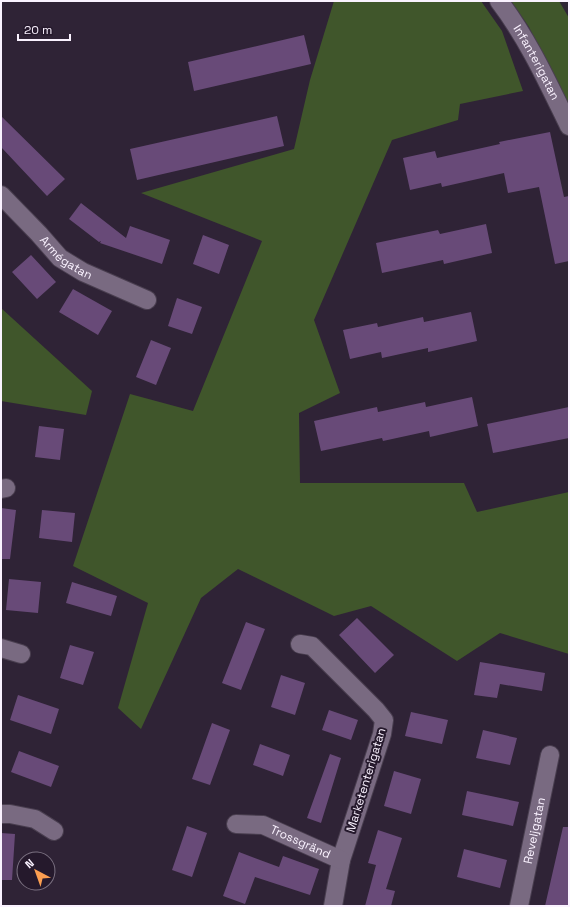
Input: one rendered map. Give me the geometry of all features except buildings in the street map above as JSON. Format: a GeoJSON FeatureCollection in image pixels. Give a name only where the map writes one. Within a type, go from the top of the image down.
{"type":"FeatureCollection","features":[{"type":"Feature","properties":{"kind":"street","name":"Infanterigatan"},"geometry":{"type":"LineString","coordinates":[[499,1],[515,22],[569,126]]}},
{"type":"Feature","properties":{"kind":"street","name":"Armégatan"},"geometry":{"type":"LineString","coordinates":[[1,195],[40,234],[60,258],[83,272],[147,300]]}},
{"type":"Feature","properties":{"kind":"street","name":"Marketenterigatan"},"geometry":{"type":"LineString","coordinates":[[300,644],[312,646],[376,710],[384,720],[382,734],[341,860],[333,906]]}},
{"type":"Feature","properties":{"kind":"street"},"geometry":{"type":"LineString","coordinates":[[1,648],[21,654]]}},
{"type":"Feature","properties":{"kind":"street","name":"Reveljgatan"},"geometry":{"type":"LineString","coordinates":[[520,906],[550,756]]}},
{"type":"Feature","properties":{"kind":"street"},"geometry":{"type":"LineString","coordinates":[[1,814],[10,814],[35,819],[54,831]]}},
{"type":"Feature","properties":{"kind":"street","name":"Trossgränd"},"geometry":{"type":"LineString","coordinates":[[236,824],[263,825],[341,860]]}},
{"type":"Feature","properties":{"kind":"green space"},"geometry":{"type":"Polygon","coordinates":[[[334,1],[481,1],[502,31],[523,91],[460,104],[458,120],[392,140],[314,320],[340,393],[299,413],[300,483],[464,483],[477,512],[569,492],[569,654],[500,633],[457,661],[371,606],[334,616],[238,569],[201,598],[141,729],[118,708],[148,603],[73,566],[130,394],[193,411],[262,241],[141,193],[294,149],[310,80],[334,1]]]}},
{"type":"Feature","properties":{"kind":"green space"},"geometry":{"type":"Polygon","coordinates":[[[511,1],[559,1],[569,18],[569,111],[529,27],[511,1]]]}},
{"type":"Feature","properties":{"kind":"green space"},"geometry":{"type":"Polygon","coordinates":[[[1,308],[92,391],[86,415],[1,401],[1,308]]]}}]}
